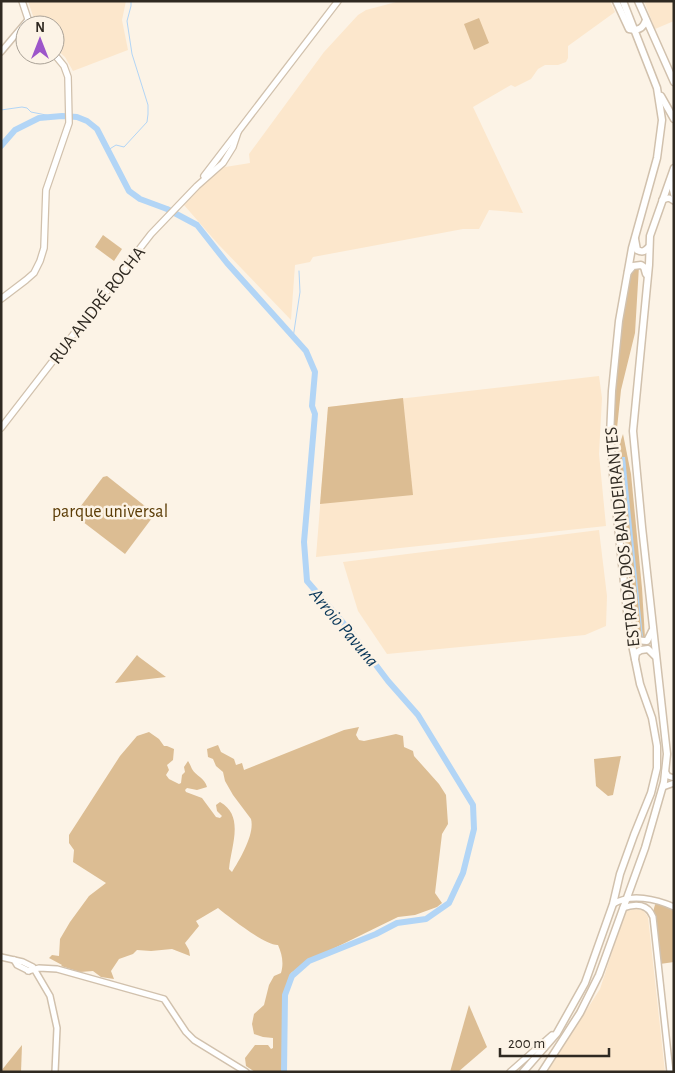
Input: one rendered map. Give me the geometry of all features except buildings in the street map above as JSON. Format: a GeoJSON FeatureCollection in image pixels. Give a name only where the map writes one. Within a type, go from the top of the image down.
{"type":"FeatureCollection","features":[{"type":"Feature","properties":{"kind":"main road"},"geometry":{"type":"LineString","coordinates":[[22,1],[26,15]]}},
{"type":"Feature","properties":{"kind":"main road","name":"RUA ANDRÉ ROCHA"},"geometry":{"type":"LineString","coordinates":[[1,428],[147,240],[166,217],[197,186],[338,1]]}},
{"type":"Feature","properties":{"kind":"main road"},"geometry":{"type":"LineString","coordinates":[[616,1],[628,27],[635,30],[643,26],[646,20]]}},
{"type":"Feature","properties":{"kind":"main road","name":"ESTRADA DOS BANDEIRANTES"},"geometry":{"type":"LineString","coordinates":[[523,1072],[557,1033],[585,983],[613,904],[620,874],[651,793],[657,768],[657,746],[652,718],[635,661],[629,630],[610,436],[618,321],[634,238],[659,150],[662,120],[657,88],[623,1]]}},
{"type":"Feature","properties":{"kind":"main road"},"geometry":{"type":"LineString","coordinates":[[638,1],[674,82]]}},
{"type":"Feature","properties":{"kind":"main road"},"geometry":{"type":"LineString","coordinates":[[1,299],[30,277],[40,262],[45,239],[46,190],[69,123],[70,85],[63,65]]}},
{"type":"Feature","properties":{"kind":"main road"},"geometry":{"type":"LineString","coordinates":[[657,88],[674,119]]}},
{"type":"Feature","properties":{"kind":"main road","name":"ESTRADA DOS BANDEIRANTES"},"geometry":{"type":"LineString","coordinates":[[542,1072],[592,989],[631,888],[662,788],[665,771],[666,754],[636,476],[633,431],[651,230],[674,168]]}},
{"type":"Feature","properties":{"kind":"main road"},"geometry":{"type":"LineString","coordinates":[[634,238],[638,250],[645,252],[649,247]]}},
{"type":"Feature","properties":{"kind":"main road"},"geometry":{"type":"LineString","coordinates":[[627,275],[633,266],[641,265],[644,266],[648,278]]}},
{"type":"Feature","properties":{"kind":"main road"},"geometry":{"type":"LineString","coordinates":[[629,630],[636,639],[642,641],[648,639],[653,629]]}},
{"type":"Feature","properties":{"kind":"main road"},"geometry":{"type":"LineString","coordinates":[[635,661],[636,653],[641,650],[650,650],[656,657]]}},
{"type":"Feature","properties":{"kind":"main road"},"geometry":{"type":"LineString","coordinates":[[631,888],[636,898]]}},
{"type":"Feature","properties":{"kind":"street"},"geometry":{"type":"LineString","coordinates":[[1,52],[15,37]]}},
{"type":"Feature","properties":{"kind":"street"},"geometry":{"type":"LineString","coordinates":[[670,178],[674,196]]}},
{"type":"Feature","properties":{"kind":"street"},"geometry":{"type":"LineString","coordinates":[[662,200],[667,198],[674,201]]}},
{"type":"Feature","properties":{"kind":"street"},"geometry":{"type":"LineString","coordinates":[[665,771],[668,776],[674,778]]}},
{"type":"Feature","properties":{"kind":"street"},"geometry":{"type":"LineString","coordinates":[[662,788],[674,783]]}},
{"type":"Feature","properties":{"kind":"street"},"geometry":{"type":"LineString","coordinates":[[613,904],[626,899],[636,898],[674,906]]}},
{"type":"Feature","properties":{"kind":"street"},"geometry":{"type":"LineString","coordinates":[[644,907],[648,904],[645,899]]}},
{"type":"Feature","properties":{"kind":"street"},"geometry":{"type":"LineString","coordinates":[[656,902],[653,906],[653,917],[670,1072]]}},
{"type":"Feature","properties":{"kind":"street"},"geometry":{"type":"LineString","coordinates":[[623,908],[634,904],[649,910],[653,917]]}},
{"type":"Feature","properties":{"kind":"street"},"geometry":{"type":"LineString","coordinates":[[1,957],[23,962],[34,969],[50,996],[56,1019],[55,1072]]}},
{"type":"Feature","properties":{"kind":"street"},"geometry":{"type":"LineString","coordinates":[[14,960],[28,971],[37,975]]}},
{"type":"Feature","properties":{"kind":"street"},"geometry":{"type":"LineString","coordinates":[[28,971],[34,969],[56,969],[164,999],[186,1032],[194,1040],[246,1072]]}},
{"type":"Feature","properties":{"kind":"street","name":"ESTRADA DOS BANDEIRANTES"},"geometry":{"type":"LineString","coordinates":[[510,1072],[557,1033]]}},
{"type":"Feature","properties":{"kind":"shaded area"},"geometry":{"type":"Polygon","coordinates":[[[28,1],[126,1],[122,20],[128,50],[73,71],[65,57],[65,15],[33,15],[28,1]]]}},
{"type":"Feature","properties":{"kind":"shaded area"},"geometry":{"type":"Polygon","coordinates":[[[400,1],[610,1],[615,12],[568,46],[566,62],[558,65],[545,65],[538,69],[531,79],[515,87],[511,85],[473,107],[523,213],[489,210],[479,229],[463,229],[313,257],[310,262],[295,265],[291,320],[218,244],[184,205],[219,168],[250,163],[249,154],[324,52],[358,15],[366,10],[400,1]]]}},
{"type":"Feature","properties":{"kind":"shaded area"},"geometry":{"type":"Polygon","coordinates":[[[644,1],[674,1],[674,21],[655,29],[644,1]]]}},
{"type":"Feature","properties":{"kind":"shaded area"},"geometry":{"type":"Polygon","coordinates":[[[599,376],[602,398],[599,454],[606,526],[316,557],[328,407],[599,376]]]}},
{"type":"Feature","properties":{"kind":"shaded area"},"geometry":{"type":"Polygon","coordinates":[[[599,530],[607,596],[606,626],[585,635],[387,654],[358,611],[343,562],[599,530]]]}},
{"type":"Feature","properties":{"kind":"shaded area"},"geometry":{"type":"Polygon","coordinates":[[[643,910],[648,917],[665,1072],[547,1072],[600,989],[624,915],[627,911],[643,910]]]}},
{"type":"Feature","properties":{"kind":"green space"},"geometry":{"type":"Polygon","coordinates":[[[479,18],[489,43],[474,50],[464,24],[479,18]]]}},
{"type":"Feature","properties":{"kind":"green space"},"geometry":{"type":"Polygon","coordinates":[[[103,235],[122,249],[114,261],[95,247],[103,235]]]}},
{"type":"Feature","properties":{"kind":"green space"},"geometry":{"type":"Polygon","coordinates":[[[639,266],[635,333],[621,390],[614,457],[612,421],[623,311],[629,271],[639,266]]]}},
{"type":"Feature","properties":{"kind":"green space"},"geometry":{"type":"Polygon","coordinates":[[[403,398],[413,495],[320,504],[328,407],[403,398]]]}},
{"type":"Feature","properties":{"kind":"green space"},"geometry":{"type":"Polygon","coordinates":[[[623,434],[631,474],[642,588],[645,638],[640,640],[632,606],[617,464],[618,449],[623,434]]]}},
{"type":"Feature","properties":{"kind":"green space","name":"parque universal"},"geometry":{"type":"Polygon","coordinates":[[[107,476],[155,514],[125,554],[74,515],[103,477],[107,476]]]}},
{"type":"Feature","properties":{"kind":"green space"},"geometry":{"type":"Polygon","coordinates":[[[137,655],[139,657],[166,677],[115,683],[137,655]]]}},
{"type":"Feature","properties":{"kind":"green space"},"geometry":{"type":"Polygon","coordinates":[[[359,727],[356,735],[359,740],[364,741],[396,734],[403,736],[404,747],[413,751],[414,756],[439,784],[446,795],[448,824],[442,834],[435,893],[442,903],[437,907],[415,915],[398,917],[306,962],[291,973],[283,997],[282,1072],[255,1072],[246,1066],[245,1058],[255,1045],[268,1045],[271,1049],[273,1048],[273,1038],[254,1034],[252,1024],[254,1014],[264,1005],[269,985],[274,976],[281,973],[282,962],[278,945],[265,941],[218,908],[196,921],[199,926],[185,943],[190,956],[172,949],[137,950],[133,954],[119,959],[111,971],[114,979],[101,977],[93,971],[80,972],[61,966],[49,958],[52,955],[59,956],[60,939],[70,922],[89,896],[106,883],[73,862],[74,850],[69,843],[69,835],[120,756],[137,736],[149,732],[159,739],[164,746],[174,749],[173,760],[167,765],[169,770],[166,775],[169,779],[179,784],[185,772],[184,767],[188,761],[207,787],[197,790],[187,788],[186,792],[202,798],[216,817],[220,818],[222,816],[217,811],[216,805],[220,802],[228,808],[232,815],[235,832],[229,869],[232,872],[249,839],[252,825],[251,819],[233,795],[225,781],[223,772],[216,766],[213,759],[208,757],[207,749],[218,745],[221,752],[234,759],[236,765],[242,763],[244,770],[344,730],[359,727]]]}},
{"type":"Feature","properties":{"kind":"green space"},"geometry":{"type":"Polygon","coordinates":[[[621,756],[613,795],[608,796],[596,786],[594,759],[621,756]]]}},
{"type":"Feature","properties":{"kind":"green space"},"geometry":{"type":"Polygon","coordinates":[[[656,903],[674,910],[674,962],[660,964],[653,915],[656,903]]]}},
{"type":"Feature","properties":{"kind":"green space"},"geometry":{"type":"Polygon","coordinates":[[[469,1005],[487,1047],[458,1072],[450,1072],[469,1005]]]}},
{"type":"Feature","properties":{"kind":"green space"},"geometry":{"type":"Polygon","coordinates":[[[22,1045],[21,1072],[1,1072],[1,1071],[22,1045]]]}},
{"type":"Feature","properties":{"kind":"water"},"geometry":{"type":"Polygon","coordinates":[[[622,457],[625,457],[643,638],[642,638],[622,457]]]}},
{"type":"Feature","properties":{"kind":"waterway"},"geometry":{"type":"LineString","coordinates":[[108,150],[116,145],[124,147],[147,122],[148,105],[132,54],[127,21],[131,1]]}},
{"type":"Feature","properties":{"kind":"waterway"},"geometry":{"type":"LineString","coordinates":[[1,110],[22,107],[27,108],[31,112],[51,116]]}},
{"type":"Feature","properties":{"kind":"waterway","name":"Arroio Pavuna"},"geometry":{"type":"LineString","coordinates":[[1,146],[15,130],[39,118],[62,116],[77,117],[87,121],[97,129],[129,191],[140,199],[167,209],[197,225],[227,263],[306,351],[315,372],[312,406],[315,414],[304,542],[307,581],[418,715],[473,805],[474,829],[463,873],[449,903],[426,919],[397,923],[376,934],[309,961],[292,976],[285,995],[284,1072]]}},
{"type":"Feature","properties":{"kind":"waterway"},"geometry":{"type":"LineString","coordinates":[[293,338],[300,292],[299,271]]}}]}
